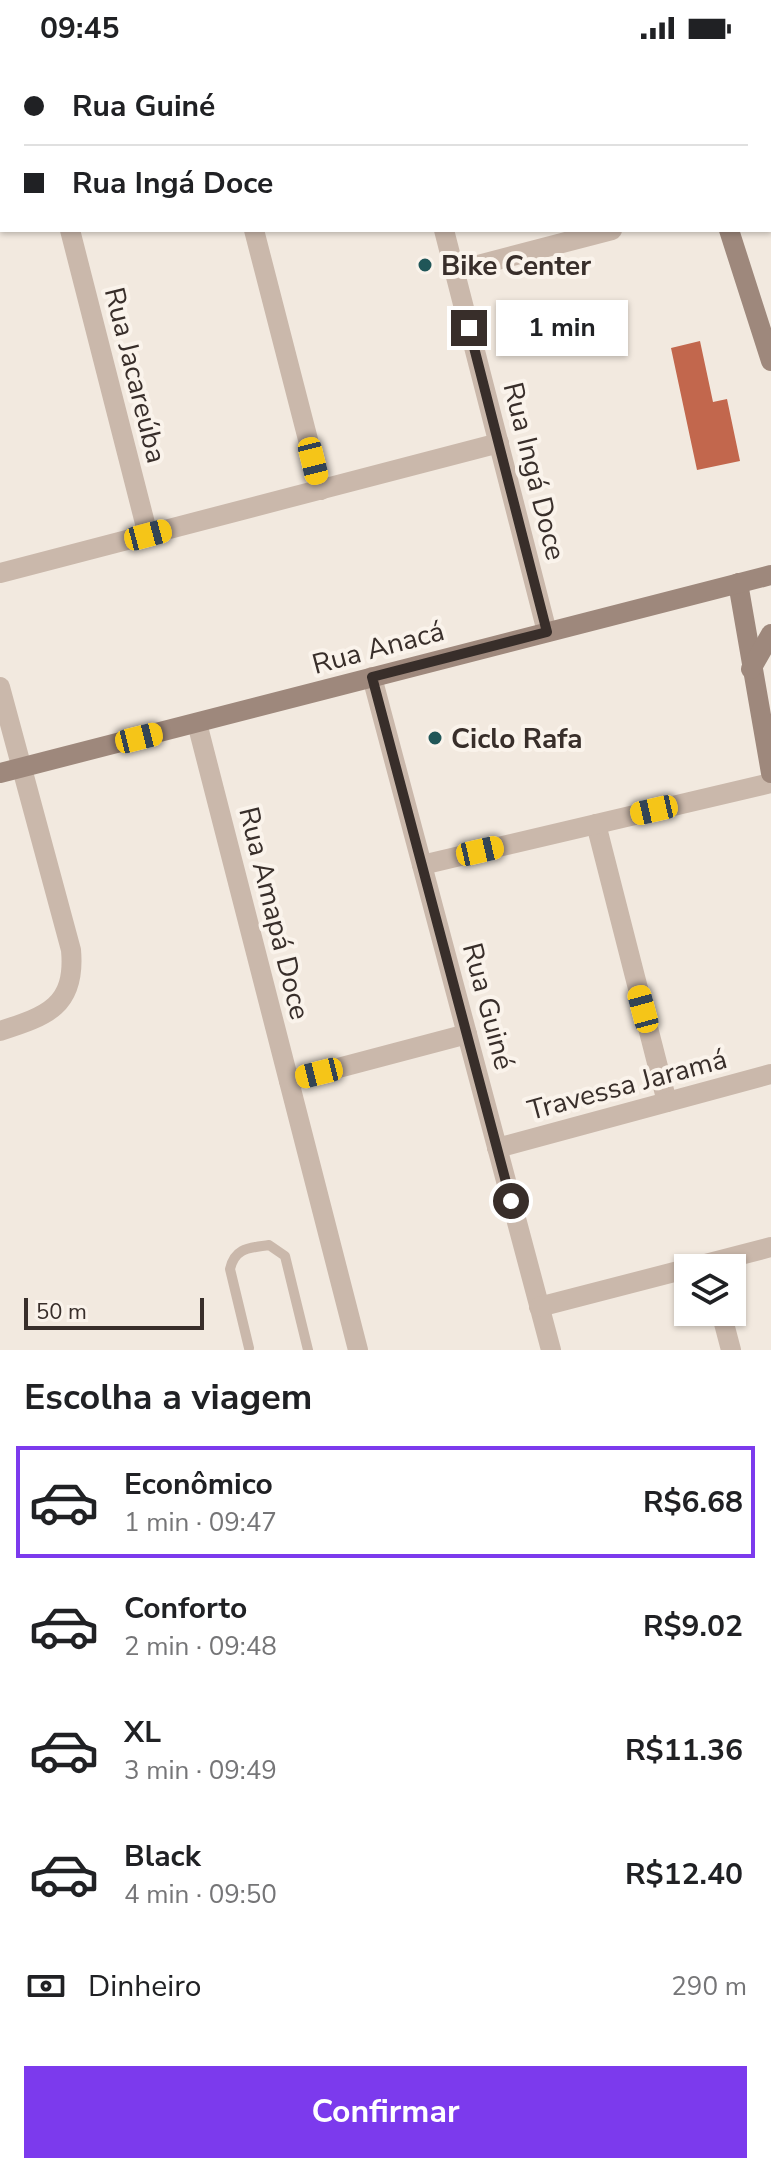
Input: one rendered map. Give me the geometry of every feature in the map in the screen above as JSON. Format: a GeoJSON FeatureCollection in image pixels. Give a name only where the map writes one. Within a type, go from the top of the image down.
{"type":"FeatureCollection","features":[{"type":"Feature","properties":{"kind":"street","name":"Rua Jacareúba"},"geometry":{"type":"LineString","coordinates":[[71,232],[148,535]]}},
{"type":"Feature","properties":{"kind":"street"},"geometry":{"type":"LineString","coordinates":[[255,232],[321,490]]}},
{"type":"Feature","properties":{"kind":"street","name":"Rua Ingá Doce"},"geometry":{"type":"LineString","coordinates":[[445,232],[547,632]]}},
{"type":"Feature","properties":{"kind":"street"},"geometry":{"type":"LineString","coordinates":[[455,271],[604,232]]}},
{"type":"Feature","properties":{"kind":"street"},"geometry":{"type":"LineString","coordinates":[[730,232],[771,361]]}},
{"type":"Feature","properties":{"kind":"street"},"geometry":{"type":"LineString","coordinates":[[0,573],[499,443]]}},
{"type":"Feature","properties":{"kind":"street","name":"Rua Anacá"},"geometry":{"type":"LineString","coordinates":[[0,773],[771,575]]}},
{"type":"Feature","properties":{"kind":"street"},"geometry":{"type":"LineString","coordinates":[[738,583],[771,773]]}},
{"type":"Feature","properties":{"kind":"street"},"geometry":{"type":"LineString","coordinates":[[751,669],[771,634]]}},
{"type":"Feature","properties":{"kind":"street","name":"Rua Guiné"},"geometry":{"type":"LineString","coordinates":[[372,677],[551,1350]]}},
{"type":"Feature","properties":{"kind":"street"},"geometry":{"type":"LineString","coordinates":[[0,687],[71,950],[73,975],[66,993],[48,1014],[0,1031]]}},
{"type":"Feature","properties":{"kind":"street","name":"Rua Amapá Doce"},"geometry":{"type":"LineString","coordinates":[[197,723],[358,1350]]}},
{"type":"Feature","properties":{"kind":"street"},"geometry":{"type":"LineString","coordinates":[[422,865],[771,783]]}},
{"type":"Feature","properties":{"kind":"street"},"geometry":{"type":"LineString","coordinates":[[596,824],[667,1102]]}},
{"type":"Feature","properties":{"kind":"street"},"geometry":{"type":"LineString","coordinates":[[289,1081],[467,1034]]}},
{"type":"Feature","properties":{"kind":"street","name":"Travessa Jaramá"},"geometry":{"type":"LineString","coordinates":[[497,1148],[771,1074]]}},
{"type":"Feature","properties":{"kind":"street"},"geometry":{"type":"LineString","coordinates":[[746,1254],[771,1247]]}},
{"type":"Feature","properties":{"kind":"street"},"geometry":{"type":"LineString","coordinates":[[539,1307],[674,1274]]}},
{"type":"Feature","properties":{"kind":"street"},"geometry":{"type":"LineString","coordinates":[[725,1326],[731,1350]]}},
{"type":"Feature","properties":{"kind":"lane"},"geometry":{"type":"LineString","coordinates":[[249,1348],[230,1269],[233,1256],[244,1248],[269,1245],[285,1256],[308,1350]]}},
{"type":"Feature","properties":{"kind":"building"},"geometry":{"type":"Polygon","coordinates":[[[700,341],[713,402],[727,399],[740,461],[697,470],[671,348],[700,341]]]}},
{"type":"Feature","properties":{"kind":"place","name":"Bike Center"},"geometry":{"type":"Point","coordinates":[425,265]}},
{"type":"Feature","properties":{"kind":"place","name":"Ciclo Rafa"},"geometry":{"type":"Point","coordinates":[435,738]}},
{"type":"Feature","properties":{"kind":"route"},"geometry":{"type":"LineString","coordinates":[[469,328],[547,632],[372,677],[511,1201]]}}]}
